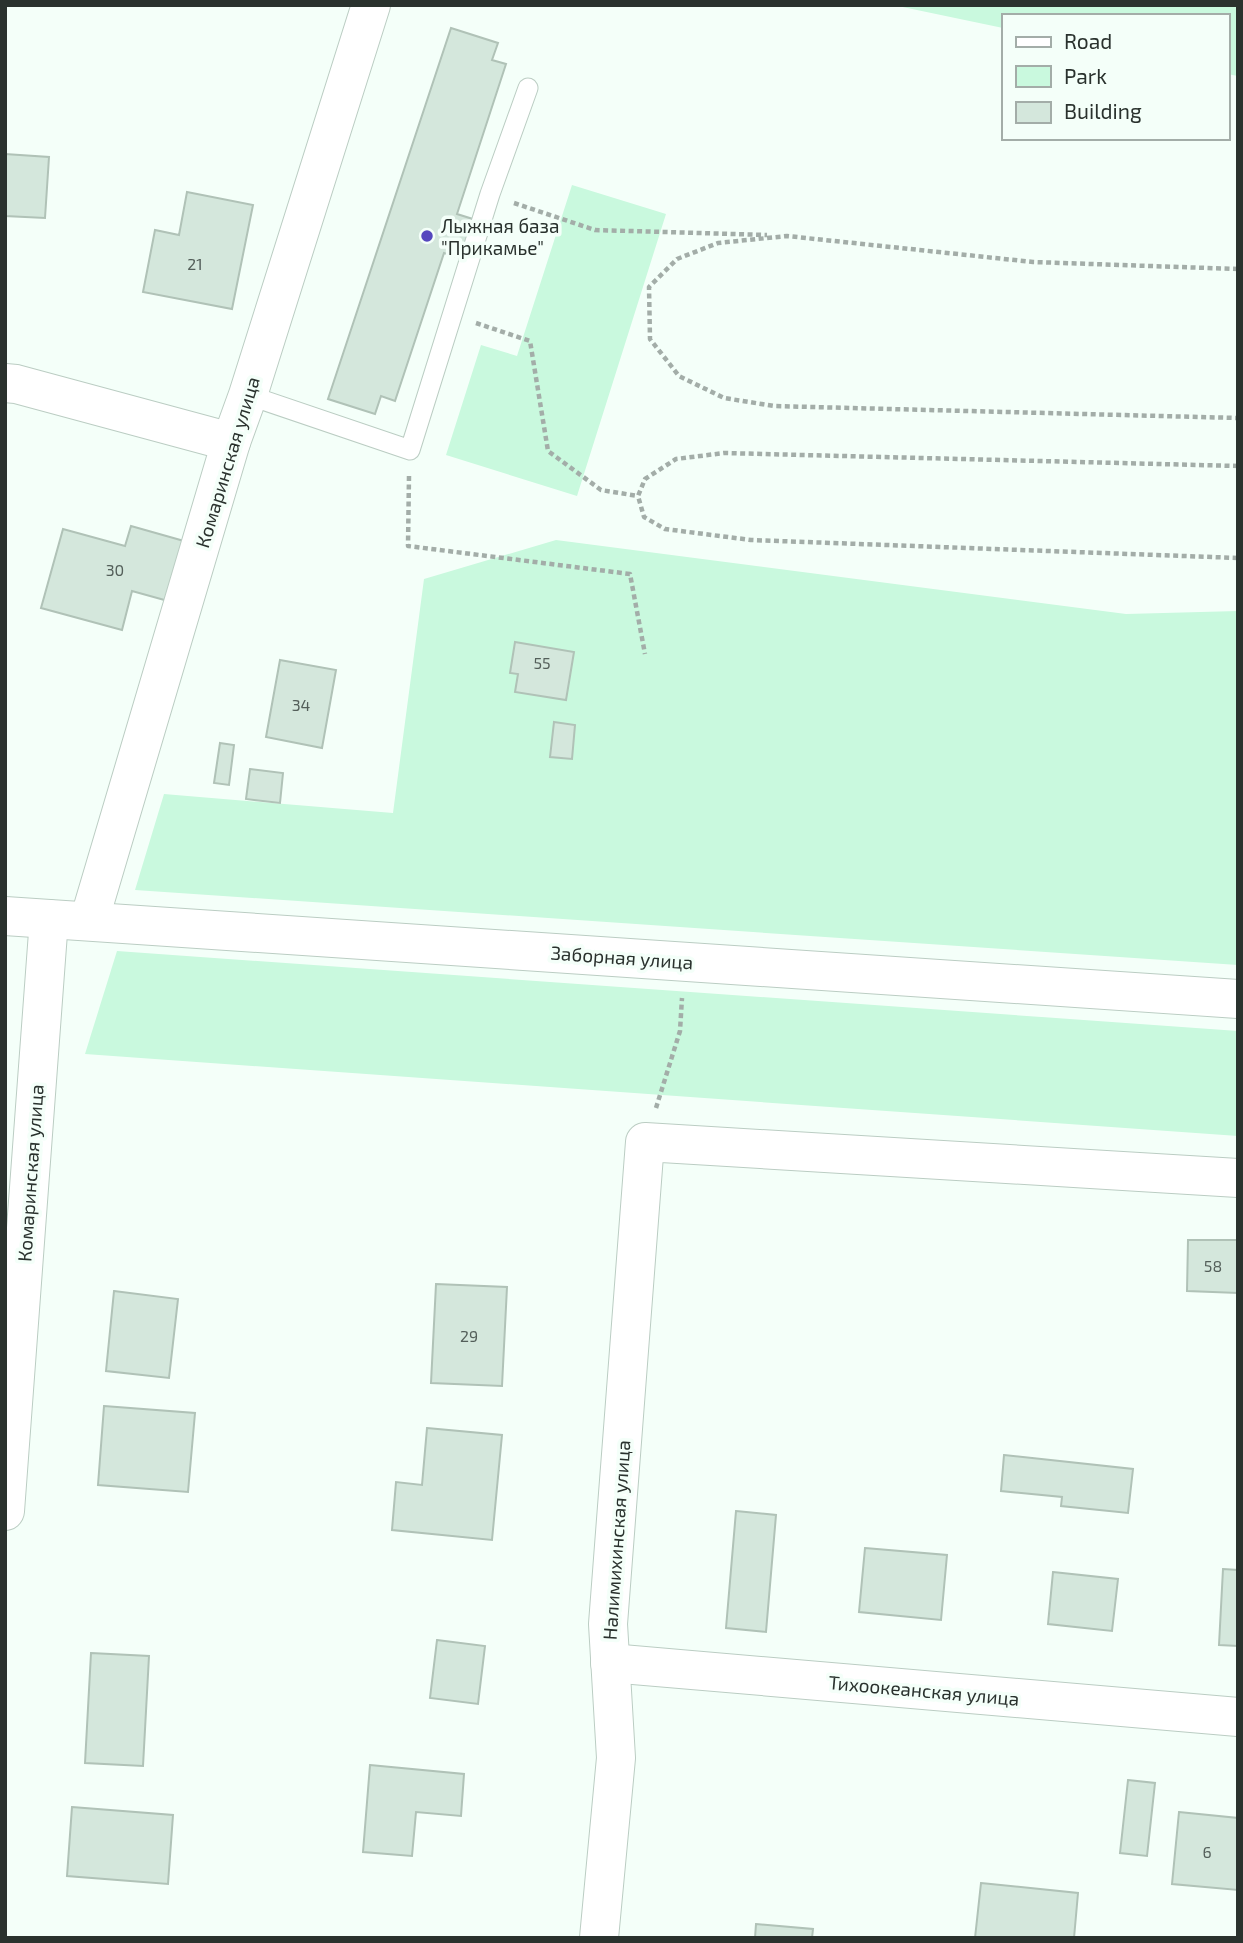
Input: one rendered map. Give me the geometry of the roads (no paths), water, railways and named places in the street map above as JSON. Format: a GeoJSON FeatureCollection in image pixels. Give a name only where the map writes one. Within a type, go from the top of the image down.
{"type":"FeatureCollection","features":[{"type":"Feature","properties":{"kind":"street","name":"Комаринская улица"},"geometry":{"type":"LineString","coordinates":[[89,921],[231,442],[371,5]]}},
{"type":"Feature","properties":{"kind":"street"},"geometry":{"type":"LineString","coordinates":[[5,383],[231,442]]}},
{"type":"Feature","properties":{"kind":"street","name":"Заборная улица"},"geometry":{"type":"LineString","coordinates":[[5,916],[1238,999]]}},
{"type":"Feature","properties":{"kind":"street","name":"Комаринская улица"},"geometry":{"type":"LineString","coordinates":[[5,1511],[49,919]]}},
{"type":"Feature","properties":{"kind":"street","name":"Налимихинская улица"},"geometry":{"type":"LineString","coordinates":[[599,1938],[616,1758],[608,1624],[645,1142],[1238,1178]]}},
{"type":"Feature","properties":{"kind":"street","name":"Тихоокеанская улица"},"geometry":{"type":"LineString","coordinates":[[610,1663],[1238,1717]]}},
{"type":"Feature","properties":{"kind":"lane"},"geometry":{"type":"LineString","coordinates":[[248,395],[410,450],[490,194],[528,88]]}},
{"type":"Feature","properties":{"kind":"place","name":"Лыжная база \"Прикамье\""},"geometry":{"type":"Point","coordinates":[427,236]}}]}
